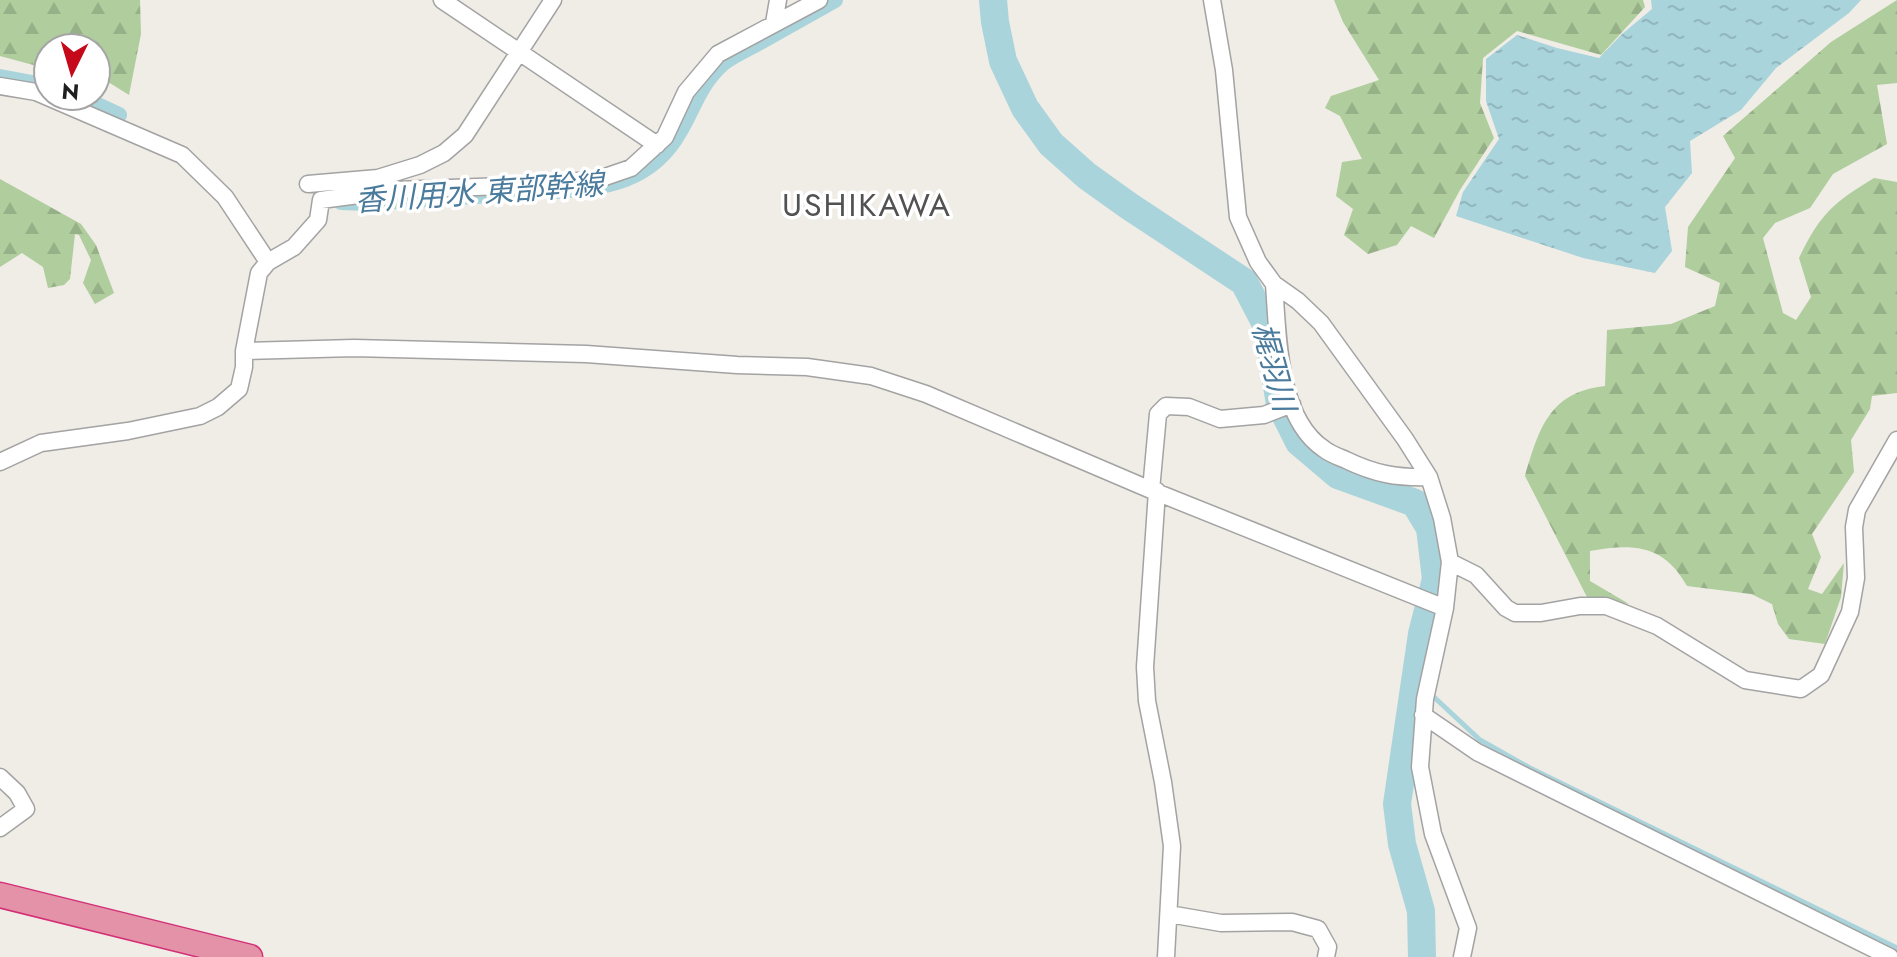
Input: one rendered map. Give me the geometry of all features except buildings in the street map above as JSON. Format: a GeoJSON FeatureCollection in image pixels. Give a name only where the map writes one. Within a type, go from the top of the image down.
{"type":"FeatureCollection","features":[{"type":"Feature","properties":{"kind":"highway"},"geometry":{"type":"LineString","coordinates":[[0,895],[250,957]]}},
{"type":"Feature","properties":{"kind":"street"},"geometry":{"type":"LineString","coordinates":[[442,0],[657,145]]}},
{"type":"Feature","properties":{"kind":"street"},"geometry":{"type":"LineString","coordinates":[[308,184],[378,178],[420,165],[444,153],[465,135],[553,0]]}},
{"type":"Feature","properties":{"kind":"street"},"geometry":{"type":"LineString","coordinates":[[774,23],[778,0]]}},
{"type":"Feature","properties":{"kind":"street"},"geometry":{"type":"LineString","coordinates":[[0,462],[41,443],[128,431],[209,412],[239,389],[259,273],[268,262],[294,247],[318,220],[321,200],[396,190],[555,184],[602,178],[631,168],[665,137],[686,92],[718,54],[819,0]]}},
{"type":"Feature","properties":{"kind":"street"},"geometry":{"type":"LineString","coordinates":[[1212,0],[1224,70],[1238,217],[1258,262],[1274,284],[1321,323],[1405,439],[1429,477],[1442,518],[1450,562],[1423,715],[1420,767],[1433,834],[1468,928],[1462,957]]}},
{"type":"Feature","properties":{"kind":"street"},"geometry":{"type":"LineString","coordinates":[[0,86],[36,92],[182,155],[225,197],[268,262]]}},
{"type":"Feature","properties":{"kind":"street"},"geometry":{"type":"LineString","coordinates":[[1274,284],[1280,364],[1290,405],[1305,430],[1323,449],[1354,464],[1395,478],[1429,477]]}},
{"type":"Feature","properties":{"kind":"street"},"geometry":{"type":"LineString","coordinates":[[244,351],[354,348],[586,354],[807,367],[871,376],[926,394],[1442,606]]}},
{"type":"Feature","properties":{"kind":"street"},"geometry":{"type":"LineString","coordinates":[[1166,957],[1172,846],[1147,701],[1145,667],[1158,414],[1166,406],[1189,407],[1220,419],[1264,415],[1290,405]]}},
{"type":"Feature","properties":{"kind":"street"},"geometry":{"type":"LineString","coordinates":[[1450,562],[1476,575],[1506,608],[1515,613],[1606,606],[1657,626],[1745,680],[1801,689],[1821,675],[1850,612],[1856,578],[1854,527],[1857,510],[1897,440]]}},
{"type":"Feature","properties":{"kind":"street"},"geometry":{"type":"LineString","coordinates":[[1423,715],[1477,752],[1890,957]]}},
{"type":"Feature","properties":{"kind":"street"},"geometry":{"type":"LineString","coordinates":[[0,777],[17,793],[26,809],[0,828]]}},
{"type":"Feature","properties":{"kind":"street"},"geometry":{"type":"LineString","coordinates":[[1169,914],[1221,923],[1292,922],[1318,929],[1328,947],[1326,957]]}},
{"type":"Feature","properties":{"kind":"green space"},"geometry":{"type":"Polygon","coordinates":[[[0,0],[140,0],[141,34],[129,95],[112,84],[112,32],[32,32],[32,65],[0,56],[0,0]]]}},
{"type":"Feature","properties":{"kind":"green space"},"geometry":{"type":"Polygon","coordinates":[[[1334,0],[1643,0],[1645,7],[1601,55],[1517,31],[1483,58],[1480,103],[1494,138],[1460,190],[1434,238],[1411,226],[1397,245],[1368,254],[1344,235],[1353,209],[1336,196],[1342,162],[1362,159],[1340,116],[1325,108],[1331,96],[1379,80],[1343,22],[1334,0]]]}},
{"type":"Feature","properties":{"kind":"green space"},"geometry":{"type":"Polygon","coordinates":[[[1897,0],[1897,83],[1877,85],[1887,144],[1833,174],[1810,208],[1775,223],[1763,238],[1783,313],[1796,320],[1811,297],[1799,258],[1821,220],[1848,195],[1874,178],[1897,182],[1897,393],[1872,396],[1870,409],[1851,440],[1854,472],[1812,534],[1821,557],[1808,589],[1822,594],[1844,563],[1841,597],[1825,644],[1789,639],[1778,624],[1772,604],[1751,594],[1687,586],[1668,562],[1646,550],[1620,547],[1590,551],[1590,581],[1629,604],[1587,597],[1525,476],[1542,428],[1549,416],[1571,396],[1605,386],[1607,330],[1671,324],[1715,306],[1720,283],[1685,267],[1688,227],[1735,158],[1723,136],[1831,42],[1897,0]]]}},
{"type":"Feature","properties":{"kind":"green space"},"geometry":{"type":"Polygon","coordinates":[[[0,179],[81,224],[96,245],[114,293],[95,304],[83,283],[91,260],[79,235],[75,234],[70,279],[64,285],[48,288],[43,267],[22,253],[0,267],[0,179]]]}},
{"type":"Feature","properties":{"kind":"water"},"geometry":{"type":"Polygon","coordinates":[[[1651,0],[1861,0],[1849,13],[1776,68],[1741,110],[1690,141],[1692,173],[1665,207],[1672,251],[1655,273],[1583,258],[1456,216],[1463,192],[1499,139],[1486,101],[1486,59],[1517,35],[1599,58],[1652,9],[1651,0]]]}},
{"type":"Feature","properties":{"kind":"waterway","name":"香川用水 東部幹線"},"geometry":{"type":"LineString","coordinates":[[553,191],[591,188],[641,172],[669,148],[703,88],[722,64],[835,0]]}},
{"type":"Feature","properties":{"kind":"waterway","name":"梶羽川"},"geometry":{"type":"LineString","coordinates":[[993,0],[1003,61],[1025,108],[1051,144],[1087,176],[1244,282],[1267,326],[1280,404],[1299,442],[1338,475],[1415,503],[1430,528],[1436,579],[1422,634],[1397,804],[1402,844],[1421,911],[1422,957]]}},
{"type":"Feature","properties":{"kind":"waterway","name":"香川用水 東部幹線"},"geometry":{"type":"LineString","coordinates":[[0,77],[32,83]]}},
{"type":"Feature","properties":{"kind":"waterway","name":"香川用水 東部幹線"},"geometry":{"type":"LineString","coordinates":[[112,112],[119,115]]}},
{"type":"Feature","properties":{"kind":"waterway","name":"香川用水 東部幹線"},"geometry":{"type":"LineString","coordinates":[[341,202],[522,193]]}},
{"type":"Feature","properties":{"kind":"waterway"},"geometry":{"type":"LineString","coordinates":[[1435,698],[1480,740],[1530,768],[1897,948]]}},
{"type":"Feature","properties":{"kind":"district","name":"USHIKAWA"},"geometry":{"type":"Point","coordinates":[867,205]}}]}
